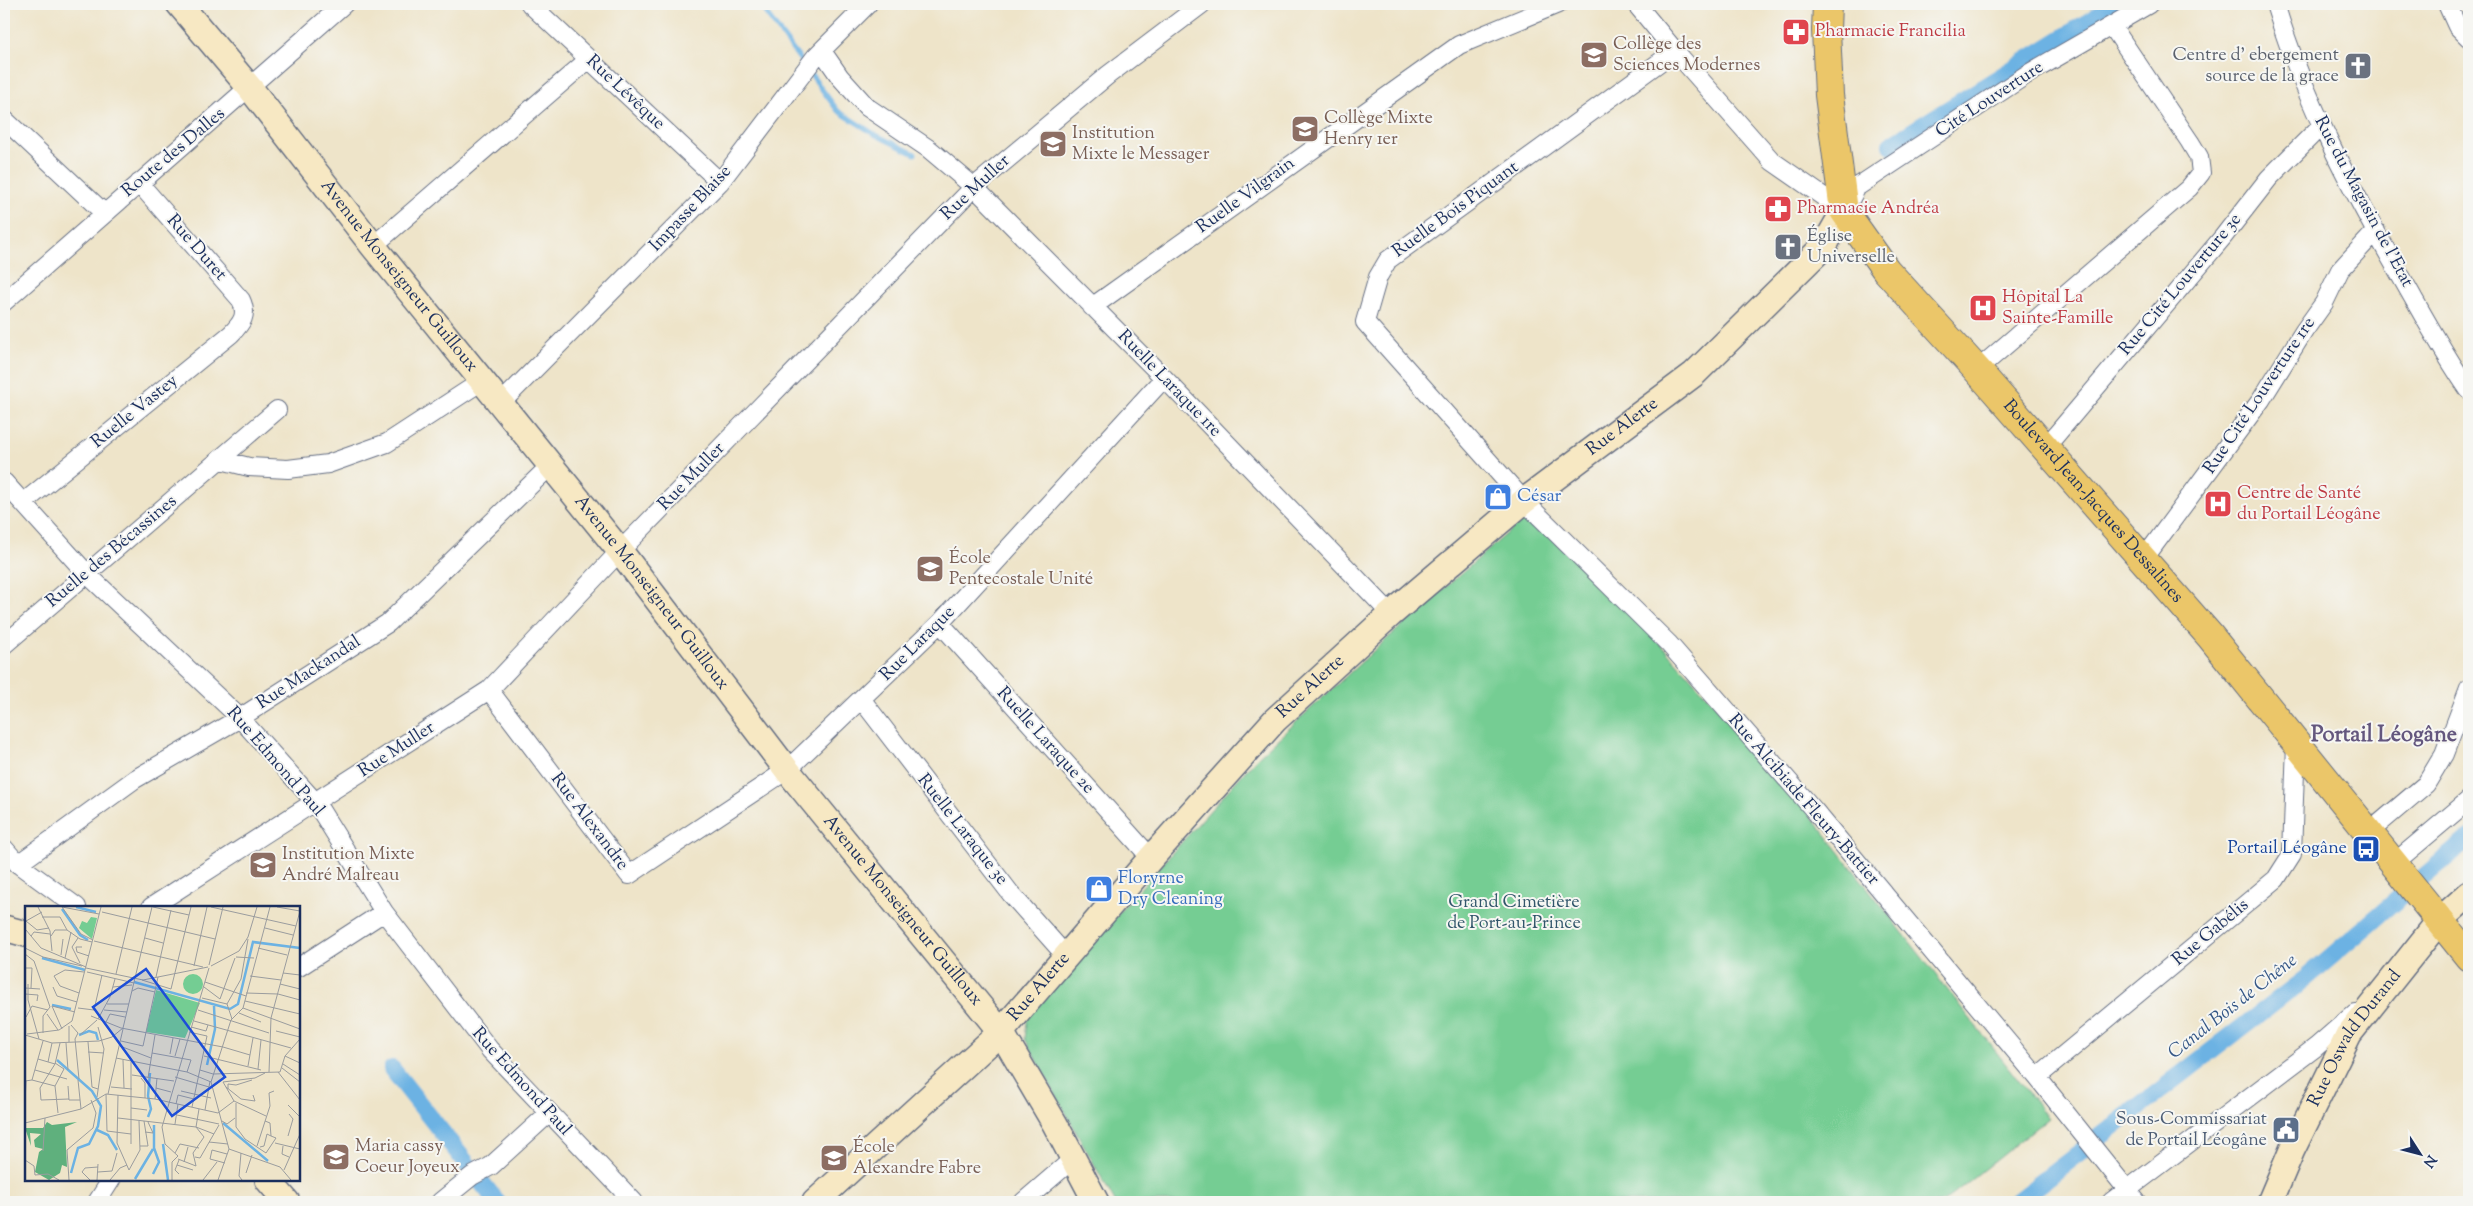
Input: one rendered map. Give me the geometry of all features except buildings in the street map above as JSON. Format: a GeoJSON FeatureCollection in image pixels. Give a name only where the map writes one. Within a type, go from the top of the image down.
{"type":"FeatureCollection","features":[{"type":"Feature","properties":{"kind":"main road","name":"Boulevard Jean-Jacques Dessalines"},"geometry":{"type":"LineString","coordinates":[[1827,4],[1826,30],[1829,95],[1844,211],[1886,270],[1977,370],[2213,641],[2469,957]]}},
{"type":"Feature","properties":{"kind":"street","name":"Avenue Monseigneur Guilloux"},"geometry":{"type":"LineString","coordinates":[[179,4],[250,88],[373,246],[620,551],[787,770],[1001,1032],[1096,1202]]}},
{"type":"Feature","properties":{"kind":"street","name":"Route des Dalles"},"geometry":{"type":"LineString","coordinates":[[4,302],[344,4]]}},
{"type":"Feature","properties":{"kind":"street","name":"Rue Lévêque"},"geometry":{"type":"LineString","coordinates":[[530,4],[720,182]]}},
{"type":"Feature","properties":{"kind":"street","name":"Impasse Blaise"},"geometry":{"type":"LineString","coordinates":[[501,404],[720,182],[822,51],[868,4]]}},
{"type":"Feature","properties":{"kind":"street","name":"Rue Muller"},"geometry":{"type":"LineString","coordinates":[[153,906],[316,803],[489,690],[620,551],[974,187],[1108,75],[1202,4]]}},
{"type":"Feature","properties":{"kind":"street","name":"Ruelle Vilgrain"},"geometry":{"type":"LineString","coordinates":[[1092,307],[1459,45],[1558,4]]}},
{"type":"Feature","properties":{"kind":"street"},"geometry":{"type":"LineString","coordinates":[[1636,4],[1772,161],[1844,211]]}},
{"type":"Feature","properties":{"kind":"street","name":"Cité Louverture"},"geometry":{"type":"LineString","coordinates":[[1844,211],[1857,187],[2026,76],[2149,4]]}},
{"type":"Feature","properties":{"kind":"street","name":"Rue du Magasin de l'Etat"},"geometry":{"type":"LineString","coordinates":[[2275,4],[2285,37],[2321,126],[2376,231],[2451,366],[2469,390]]}},
{"type":"Feature","properties":{"kind":"street"},"geometry":{"type":"LineString","coordinates":[[2447,4],[2457,26],[2469,38]]}},
{"type":"Feature","properties":{"kind":"street"},"geometry":{"type":"LineString","coordinates":[[1977,370],[2189,188],[2201,174],[2199,157],[2190,142],[2112,26]]}},
{"type":"Feature","properties":{"kind":"street","name":"Ruelle Laraque 1re"},"geometry":{"type":"LineString","coordinates":[[822,51],[840,77],[867,107],[941,159],[974,187],[1164,378],[1391,614]]}},
{"type":"Feature","properties":{"kind":"street","name":"Ruelle Bois Piquant"},"geometry":{"type":"LineString","coordinates":[[1524,501],[1365,322],[1378,278],[1388,260],[1675,51]]}},
{"type":"Feature","properties":{"kind":"street"},"geometry":{"type":"LineString","coordinates":[[373,246],[589,59]]}},
{"type":"Feature","properties":{"kind":"street"},"geometry":{"type":"LineString","coordinates":[[4,119],[104,213]]}},
{"type":"Feature","properties":{"kind":"street","name":"Rue Cité Louverture 3e"},"geometry":{"type":"LineString","coordinates":[[2045,448],[2223,237],[2269,178],[2321,126]]}},
{"type":"Feature","properties":{"kind":"street","name":"Rue Duret"},"geometry":{"type":"LineString","coordinates":[[139,183],[241,300],[244,308],[244,317]]}},
{"type":"Feature","properties":{"kind":"street","name":"Rue Alerte"},"geometry":{"type":"LineString","coordinates":[[815,1202],[1001,1032],[1151,858],[1275,720],[1391,614],[1524,501],[1694,374],[1824,246],[1844,211]]}},
{"type":"Feature","properties":{"kind":"street","name":"Rue Cité Louverture 1re"},"geometry":{"type":"LineString","coordinates":[[2143,560],[2261,400],[2324,303],[2340,270],[2376,231]]}},
{"type":"Feature","properties":{"kind":"street","name":"Ruelle Vastey"},"geometry":{"type":"LineString","coordinates":[[23,504],[231,334],[244,317]]}},
{"type":"Feature","properties":{"kind":"street","name":"Rue Laraque"},"geometry":{"type":"LineString","coordinates":[[787,770],[940,623],[1164,378]]}},
{"type":"Feature","properties":{"kind":"street"},"geometry":{"type":"LineString","coordinates":[[221,460],[249,467],[288,469],[328,464],[387,443],[482,381]]}},
{"type":"Feature","properties":{"kind":"street","name":"Ruelle des Bécassines"},"geometry":{"type":"LineString","coordinates":[[4,644],[221,460],[277,410]]}},
{"type":"Feature","properties":{"kind":"street","name":"Rue Mackandal"},"geometry":{"type":"LineString","coordinates":[[18,864],[135,780],[240,718],[388,623],[550,466]]}},
{"type":"Feature","properties":{"kind":"street","name":"Rue Edmond Paul"},"geometry":{"type":"LineString","coordinates":[[4,482],[88,574],[240,718],[316,803],[384,912],[490,1050],[548,1114],[634,1202]]}},
{"type":"Feature","properties":{"kind":"street","name":"Rue Alcibiade Fleury-Battier"},"geometry":{"type":"LineString","coordinates":[[1524,501],[1669,644],[1814,810],[2067,1113],[2132,1196]]}},
{"type":"Feature","properties":{"kind":"street","name":"Ruelle Laraque 2e"},"geometry":{"type":"LineString","coordinates":[[940,623],[1151,858]]}},
{"type":"Feature","properties":{"kind":"street"},"geometry":{"type":"LineString","coordinates":[[2368,833],[2426,784],[2444,754],[2469,688]]}},
{"type":"Feature","properties":{"kind":"street","name":"Rue Alexandre"},"geometry":{"type":"LineString","coordinates":[[489,690],[630,875],[787,770]]}},
{"type":"Feature","properties":{"kind":"street","name":"Ruelle Laraque 3e"},"geometry":{"type":"LineString","coordinates":[[862,700],[1011,894],[1066,956]]}},
{"type":"Feature","properties":{"kind":"street","name":"Rue Gabélis"},"geometry":{"type":"LineString","coordinates":[[2037,1077],[2276,879],[2292,854],[2296,744]]}},
{"type":"Feature","properties":{"kind":"street"},"geometry":{"type":"LineString","coordinates":[[2395,865],[2469,800]]}},
{"type":"Feature","properties":{"kind":"street"},"geometry":{"type":"LineString","coordinates":[[4,848],[18,864],[76,906]]}},
{"type":"Feature","properties":{"kind":"street","name":"Rue Oswald Durand"},"geometry":{"type":"LineString","coordinates":[[2270,1202],[2292,1150],[2349,1034],[2434,914],[2469,894]]}},
{"type":"Feature","properties":{"kind":"street"},"geometry":{"type":"LineString","coordinates":[[300,965],[384,912]]}},
{"type":"Feature","properties":{"kind":"street"},"geometry":{"type":"LineString","coordinates":[[4,928],[25,934]]}},
{"type":"Feature","properties":{"kind":"street"},"geometry":{"type":"LineString","coordinates":[[2111,1202],[2132,1196],[2316,1047],[2382,990]]}},
{"type":"Feature","properties":{"kind":"street"},"geometry":{"type":"LineString","coordinates":[[440,1202],[472,1176],[491,1166],[548,1114]]}},
{"type":"Feature","properties":{"kind":"street"},"geometry":{"type":"LineString","coordinates":[[1023,1202],[1073,1159]]}},
{"type":"Feature","properties":{"kind":"street"},"geometry":{"type":"LineString","coordinates":[[97,1202],[110,1181]]}},
{"type":"Feature","properties":{"kind":"street"},"geometry":{"type":"LineString","coordinates":[[269,1181],[287,1202]]}},
{"type":"Feature","properties":{"kind":"green space","name":"Grand Cimetière de Port-au-Prince"},"geometry":{"type":"Polygon","coordinates":[[[1528,515],[1645,627],[1783,780],[2048,1118],[1943,1202],[1115,1202],[1025,1039],[1028,1014],[1257,758],[1380,645],[1528,515]]]}},
{"type":"Feature","properties":{"kind":"waterway"},"geometry":{"type":"LineString","coordinates":[[759,4],[838,111],[876,135],[915,154]]}},
{"type":"Feature","properties":{"kind":"waterway"},"geometry":{"type":"LineString","coordinates":[[1891,145],[2117,4]]}},
{"type":"Feature","properties":{"kind":"waterway","name":"Canal Bois de Chêne"},"geometry":{"type":"LineString","coordinates":[[2016,1202],[2306,978],[2469,838]]}},
{"type":"Feature","properties":{"kind":"waterway"},"geometry":{"type":"LineString","coordinates":[[392,1069],[497,1202]]}},
{"type":"Feature","properties":{"kind":"place","name":"Pharmacie Francilia"},"geometry":{"type":"Point","coordinates":[1796,32]}},
{"type":"Feature","properties":{"kind":"place","name":"Collège des Sciences Modernes"},"geometry":{"type":"Point","coordinates":[1594,55]}},
{"type":"Feature","properties":{"kind":"place","name":"Centre d' ebergement source de la grace"},"geometry":{"type":"Point","coordinates":[2358,66]}},
{"type":"Feature","properties":{"kind":"place","name":"Collège Mixte Henry 1er"},"geometry":{"type":"Point","coordinates":[1305,129]}},
{"type":"Feature","properties":{"kind":"place","name":"Institution Mixte le Messager"},"geometry":{"type":"Point","coordinates":[1053,144]}},
{"type":"Feature","properties":{"kind":"place","name":"Pharmacie Andréa"},"geometry":{"type":"Point","coordinates":[1778,209]}},
{"type":"Feature","properties":{"kind":"place","name":"Église Universelle"},"geometry":{"type":"Point","coordinates":[1788,247]}},
{"type":"Feature","properties":{"kind":"place","name":"Hôpital La Sainte-Famille"},"geometry":{"type":"Point","coordinates":[1983,308]}},
{"type":"Feature","properties":{"kind":"place","name":"César"},"geometry":{"type":"Point","coordinates":[1498,497]}},
{"type":"Feature","properties":{"kind":"place","name":"Centre de Santé du Portail Léogâne"},"geometry":{"type":"Point","coordinates":[2218,504]}},
{"type":"Feature","properties":{"kind":"place","name":"École Pentecostale Unité"},"geometry":{"type":"Point","coordinates":[930,569]}},
{"type":"Feature","properties":{"kind":"place","name":"Portail Léogâne"},"geometry":{"type":"Point","coordinates":[2366,849]}},
{"type":"Feature","properties":{"kind":"place","name":"Institution Mixte André Malreau"},"geometry":{"type":"Point","coordinates":[263,865]}},
{"type":"Feature","properties":{"kind":"place","name":"Floryrne Dry Cleaning"},"geometry":{"type":"Point","coordinates":[1099,889]}},
{"type":"Feature","properties":{"kind":"place","name":"Sous-Commissariat de Portail Léogâne"},"geometry":{"type":"Point","coordinates":[2286,1130]}},
{"type":"Feature","properties":{"kind":"place","name":"Maria cassy Coeur Joyeux"},"geometry":{"type":"Point","coordinates":[336,1157]}},
{"type":"Feature","properties":{"kind":"place","name":"École Alexandre Fabre"},"geometry":{"type":"Point","coordinates":[834,1158]}},
{"type":"Feature","properties":{"kind":"district","name":"Portail Léogâne"},"geometry":{"type":"Point","coordinates":[2384,736]}}]}
